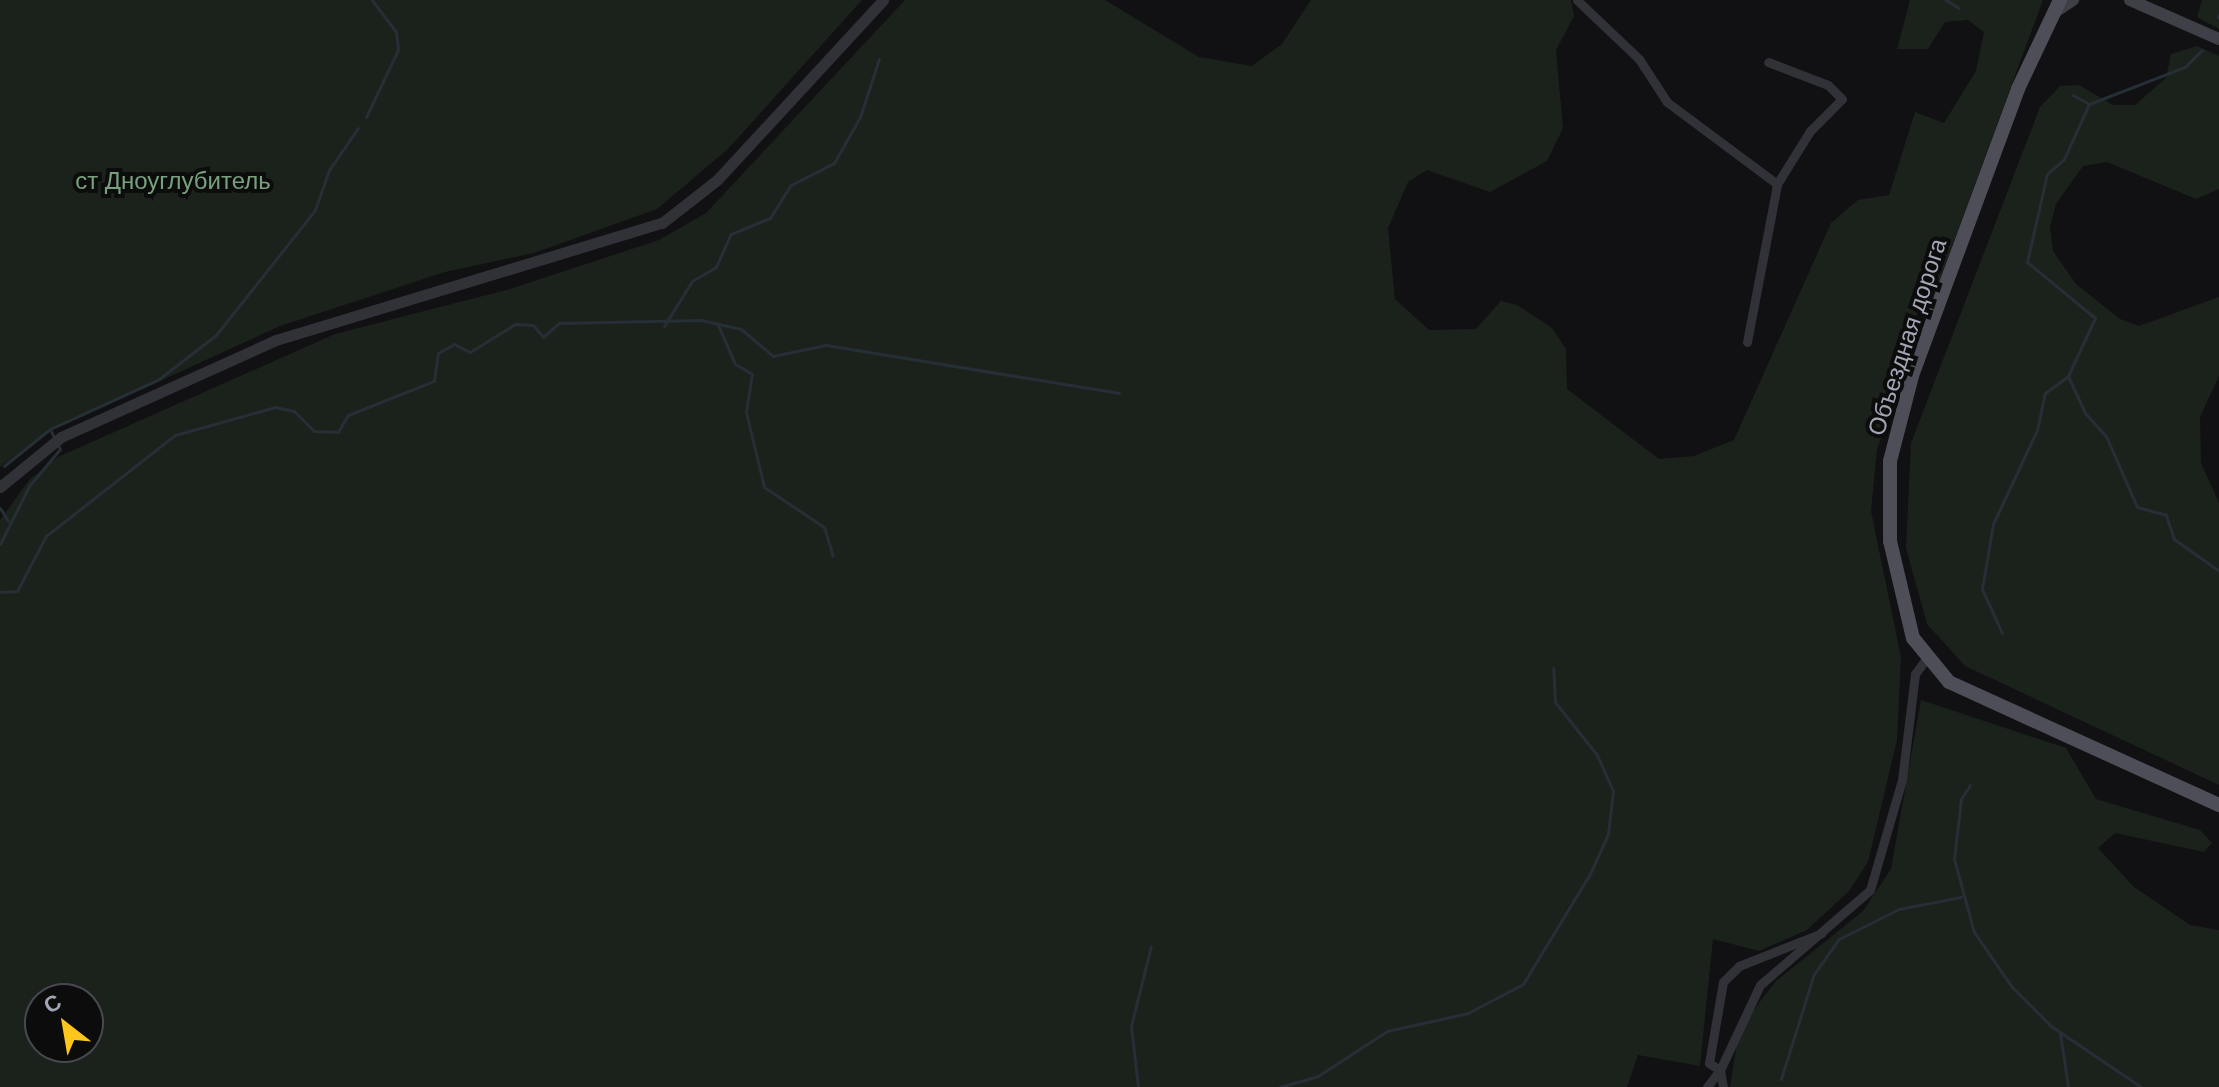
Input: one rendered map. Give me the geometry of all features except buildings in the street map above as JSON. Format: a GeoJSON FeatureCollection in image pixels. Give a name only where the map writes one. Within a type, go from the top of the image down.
{"type":"FeatureCollection","features":[{"type":"Feature","properties":{"kind":"main road"},"geometry":{"type":"LineString","coordinates":[[2054,5],[2073,0]]}},
{"type":"Feature","properties":{"kind":"main road"},"geometry":{"type":"LineString","coordinates":[[2130,0],[2219,39]]}},
{"type":"Feature","properties":{"kind":"main road","name":"Объездная дорога"},"geometry":{"type":"LineString","coordinates":[[2054,5],[1940,299],[1890,461],[1890,541],[1913,638],[1926,659],[1961,690],[2219,805]]}},
{"type":"Feature","properties":{"kind":"street"},"geometry":{"type":"LineString","coordinates":[[0,487],[56,440],[318,324],[662,223],[717,180],[883,0]]}},
{"type":"Feature","properties":{"kind":"street"},"geometry":{"type":"LineString","coordinates":[[1577,0],[1639,59],[1667,102],[1777,184]]}},
{"type":"Feature","properties":{"kind":"street"},"geometry":{"type":"LineString","coordinates":[[1747,342],[1777,184],[1810,131],[1842,99],[1817,80],[1768,62]]}},
{"type":"Feature","properties":{"kind":"street"},"geometry":{"type":"LineString","coordinates":[[1707,1087],[1720,1070],[1760,985],[1828,932],[1870,890],[1884,858],[1902,780],[1909,699],[1926,659]]}},
{"type":"Feature","properties":{"kind":"street"},"geometry":{"type":"LineString","coordinates":[[1723,1087],[1720,1070],[1709,1063],[1723,982],[1739,966],[1828,932]]}},
{"type":"Feature","properties":{"kind":"green space","name":"ст Дноуглубитель"},"geometry":{"type":"Polygon","coordinates":[[[0,0],[862,0],[728,149],[657,209],[534,253],[445,272],[280,326],[49,432],[0,467],[0,0]]]}},
{"type":"Feature","properties":{"kind":"green space"},"geometry":{"type":"Polygon","coordinates":[[[905,0],[1105,0],[1199,57],[1252,66],[1282,44],[1311,0],[1571,0],[1574,16],[1556,50],[1563,128],[1547,161],[1490,192],[1427,170],[1408,182],[1388,228],[1395,299],[1429,330],[1476,329],[1501,301],[1517,305],[1552,328],[1566,349],[1567,389],[1659,459],[1694,456],[1734,440],[1831,223],[1858,200],[1889,195],[1915,112],[1944,123],[1976,71],[1984,32],[1968,20],[1945,22],[1928,49],[1897,49],[1910,0],[2043,0],[1877,449],[1871,511],[1901,657],[1897,740],[1868,862],[1849,891],[1807,930],[1759,951],[1713,939],[1700,1066],[1638,1055],[1627,1087],[0,1087],[0,520],[30,479],[58,457],[335,334],[510,289],[659,240],[706,213],[905,0]]]}},
{"type":"Feature","properties":{"kind":"green space"},"geometry":{"type":"Polygon","coordinates":[[[2202,0],[2219,0],[2219,29],[2197,17],[2202,0]]]}},
{"type":"Feature","properties":{"kind":"green space"},"geometry":{"type":"Polygon","coordinates":[[[2197,46],[2219,56],[2219,189],[2196,199],[2107,162],[2083,166],[2056,204],[2050,227],[2053,251],[2076,284],[2120,319],[2139,326],[2219,297],[2219,376],[2200,417],[2201,463],[2219,503],[2219,785],[1965,666],[1927,624],[1906,548],[1911,443],[2040,107],[2060,86],[2079,85],[2113,105],[2135,105],[2166,78],[2171,54],[2197,46]]]}},
{"type":"Feature","properties":{"kind":"green space"},"geometry":{"type":"Polygon","coordinates":[[[1921,700],[2066,748],[2096,799],[2200,830],[2212,843],[2204,852],[2115,833],[2098,848],[2134,887],[2190,925],[2219,930],[2219,1087],[1730,1087],[1738,1037],[1758,1004],[1776,981],[1863,911],[1891,869],[1921,700]]]}},
{"type":"Feature","properties":{"kind":"waterway"},"geometry":{"type":"LineString","coordinates":[[366,117],[398,50],[396,32],[372,0]]}},
{"type":"Feature","properties":{"kind":"waterway"},"geometry":{"type":"LineString","coordinates":[[1946,0],[1959,8]]}},
{"type":"Feature","properties":{"kind":"waterway"},"geometry":{"type":"LineString","coordinates":[[2002,633],[1982,589],[1993,524],[2037,430],[2045,393],[2068,376],[2095,318],[2027,262],[2047,174],[2064,159],[2089,104],[2185,67],[2202,50]]}},
{"type":"Feature","properties":{"kind":"waterway"},"geometry":{"type":"LineString","coordinates":[[664,326],[692,281],[716,267],[731,234],[770,218],[791,185],[834,163],[860,117],[879,59]]}},
{"type":"Feature","properties":{"kind":"waterway"},"geometry":{"type":"LineString","coordinates":[[2073,95],[2089,104]]}},
{"type":"Feature","properties":{"kind":"waterway"},"geometry":{"type":"LineString","coordinates":[[0,544],[29,486],[60,449],[50,429],[159,379],[216,335],[315,210],[329,170],[358,128]]}},
{"type":"Feature","properties":{"kind":"waterway"},"geometry":{"type":"LineString","coordinates":[[0,592],[17,591],[46,536],[175,435],[275,407],[294,411],[314,431],[338,432],[348,415],[434,381],[438,353],[454,344],[470,352],[515,324],[533,325],[543,337],[559,323],[701,320],[741,329],[773,356],[826,345],[1119,393]]}},
{"type":"Feature","properties":{"kind":"waterway"},"geometry":{"type":"LineString","coordinates":[[717,323],[735,364],[752,374],[746,412],[764,487],[824,527],[833,556]]}},
{"type":"Feature","properties":{"kind":"waterway"},"geometry":{"type":"LineString","coordinates":[[2068,376],[2085,413],[2106,436],[2137,507],[2166,515],[2174,539],[2219,571]]}},
{"type":"Feature","properties":{"kind":"waterway"},"geometry":{"type":"LineString","coordinates":[[4,466],[50,429]]}},
{"type":"Feature","properties":{"kind":"waterway"},"geometry":{"type":"LineString","coordinates":[[0,508],[8,521]]}},
{"type":"Feature","properties":{"kind":"waterway"},"geometry":{"type":"LineString","coordinates":[[1280,1087],[1318,1076],[1387,1031],[1468,1013],[1523,984],[1590,874],[1608,834],[1613,791],[1597,755],[1555,702],[1553,668]]}},
{"type":"Feature","properties":{"kind":"waterway"},"geometry":{"type":"LineString","coordinates":[[1970,785],[1961,799],[1954,859],[1974,932],[2012,987],[2051,1026],[2141,1087]]}},
{"type":"Feature","properties":{"kind":"waterway"},"geometry":{"type":"LineString","coordinates":[[1781,1079],[1814,974],[1839,939],[1899,909],[1961,897]]}},
{"type":"Feature","properties":{"kind":"waterway"},"geometry":{"type":"LineString","coordinates":[[1138,1087],[1131,1026],[1151,946]]}},
{"type":"Feature","properties":{"kind":"waterway"},"geometry":{"type":"LineString","coordinates":[[2060,1033],[2068,1087]]}}]}
